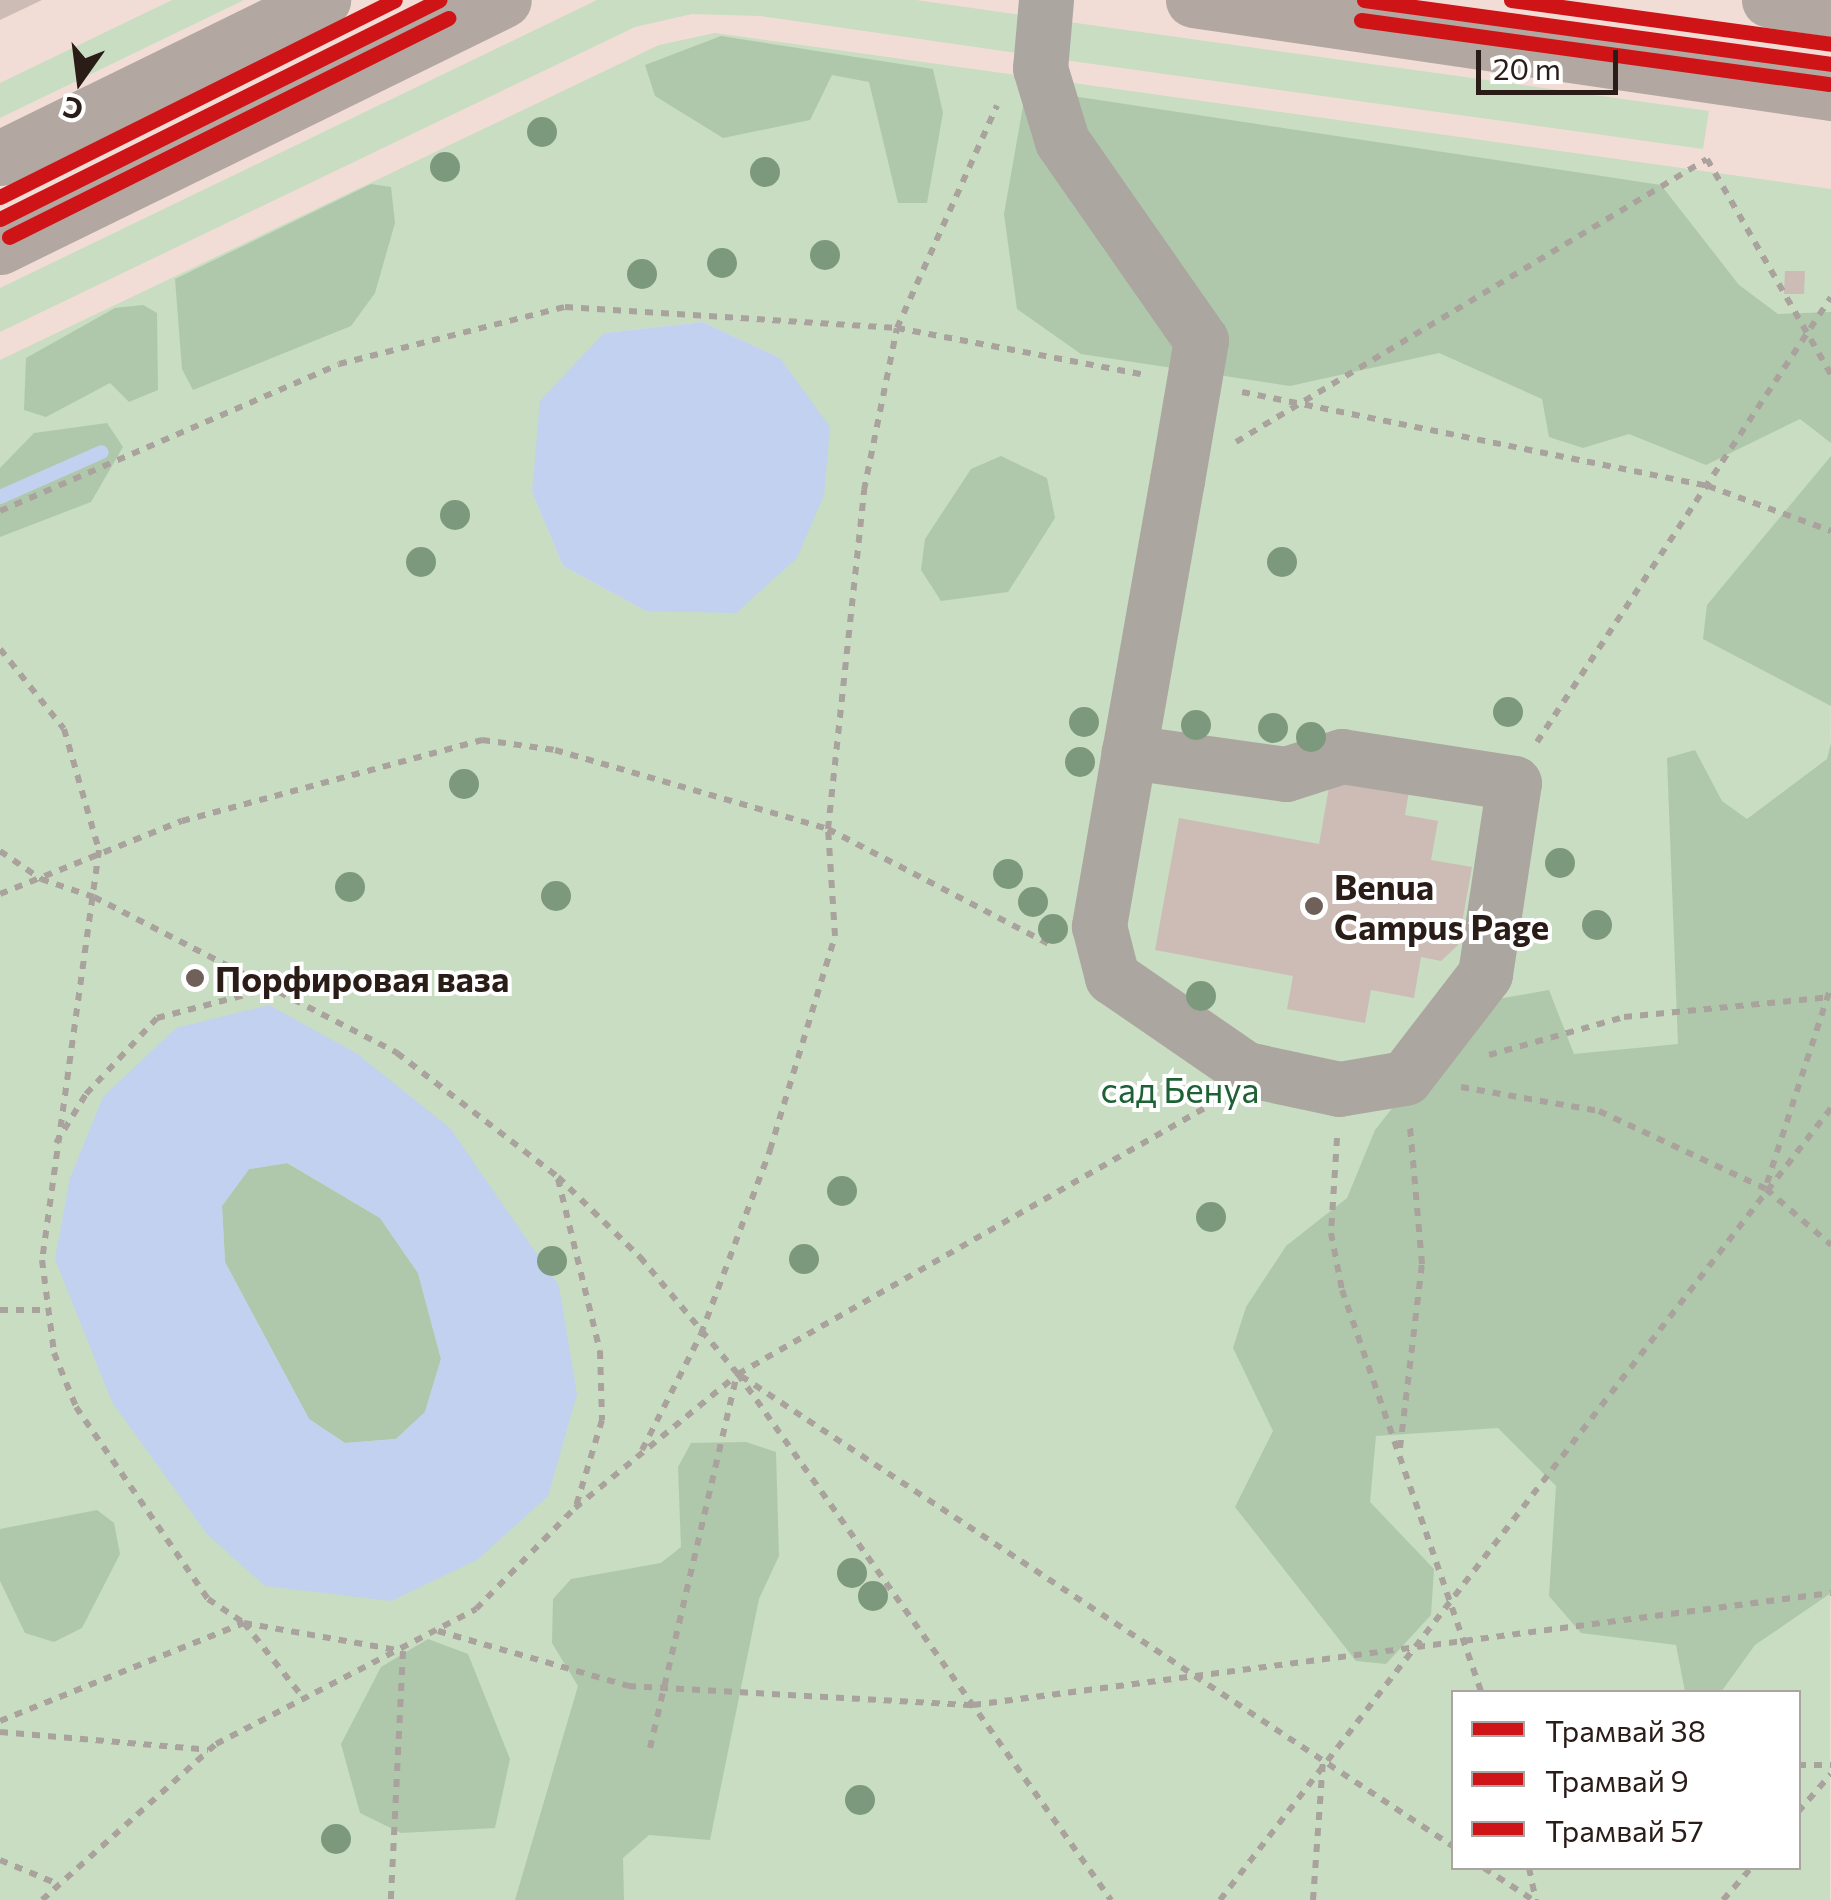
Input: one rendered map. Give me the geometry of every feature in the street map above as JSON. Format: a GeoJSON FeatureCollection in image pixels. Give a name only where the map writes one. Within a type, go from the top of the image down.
{"type":"FeatureCollection","features":[{"type":"Feature","properties":{"kind":"main road"},"geometry":{"type":"LineString","coordinates":[[0,158],[324,0]]}},
{"type":"Feature","properties":{"kind":"main road"},"geometry":{"type":"LineString","coordinates":[[0,248],[504,0]]}},
{"type":"Feature","properties":{"kind":"main road"},"geometry":{"type":"LineString","coordinates":[[1194,0],[1831,93]]}},
{"type":"Feature","properties":{"kind":"main road"},"geometry":{"type":"LineString","coordinates":[[1769,0],[1831,9]]}},
{"type":"Feature","properties":{"kind":"lane"},"geometry":{"type":"LineString","coordinates":[[1046,0],[1040,68],[1062,141],[1201,340],[1099,926],[1112,976],[1246,1068],[1339,1088],[1406,1078],[1486,974],[1514,782],[1342,756],[1286,774],[1130,752]]}},
{"type":"Feature","properties":{"kind":"path"},"geometry":{"type":"LineString","coordinates":[[640,1455],[700,1334],[770,1150],[835,936],[828,829],[864,490],[897,328],[998,100]]}},
{"type":"Feature","properties":{"kind":"path"},"geometry":{"type":"LineString","coordinates":[[1296,402],[1707,160],[1807,343],[1831,375]]}},
{"type":"Feature","properties":{"kind":"path"},"geometry":{"type":"LineString","coordinates":[[1514,782],[1562,697],[1807,343],[1831,297]]}},
{"type":"Feature","properties":{"kind":"path"},"geometry":{"type":"LineString","coordinates":[[0,511],[339,364],[564,307],[897,328],[1296,402],[1708,486],[1831,530]]}},
{"type":"Feature","properties":{"kind":"path"},"geometry":{"type":"LineString","coordinates":[[0,649],[64,728],[99,850],[52,1148],[42,1260],[47,1310],[76,1407],[208,1599],[244,1623],[301,1695]]}},
{"type":"Feature","properties":{"kind":"path"},"geometry":{"type":"LineString","coordinates":[[0,894],[99,850],[482,740],[556,750],[828,829],[1112,976]]}},
{"type":"Feature","properties":{"kind":"path"},"geometry":{"type":"LineString","coordinates":[[0,851],[41,879],[94,897],[397,1053],[558,1176],[640,1257],[700,1334],[738,1374],[1111,1900]]}},
{"type":"Feature","properties":{"kind":"path"},"geometry":{"type":"LineString","coordinates":[[1766,1189],[1831,986]]}},
{"type":"Feature","properties":{"kind":"path"},"geometry":{"type":"LineString","coordinates":[[52,1148],[86,1094],[158,1018],[272,988]]}},
{"type":"Feature","properties":{"kind":"path"},"geometry":{"type":"LineString","coordinates":[[1478,1058],[1624,1017],[1829,997]]}},
{"type":"Feature","properties":{"kind":"path"},"geometry":{"type":"LineString","coordinates":[[42,1900],[209,1750],[301,1695],[403,1650],[476,1608],[575,1508],[738,1374],[1212,1104],[1246,1068]]}},
{"type":"Feature","properties":{"kind":"path"},"geometry":{"type":"LineString","coordinates":[[1400,1449],[1422,1264],[1406,1078],[1600,1110],[1766,1189],[1831,1246]]}},
{"type":"Feature","properties":{"kind":"path"},"geometry":{"type":"LineString","coordinates":[[1339,1088],[1331,1233],[1342,1290],[1481,1690]]}},
{"type":"Feature","properties":{"kind":"path"},"geometry":{"type":"LineString","coordinates":[[1220,1900],[1323,1760],[1454,1603],[1831,1108]]}},
{"type":"Feature","properties":{"kind":"path"},"geometry":{"type":"LineString","coordinates":[[558,1176],[600,1351],[602,1420],[575,1508]]}},
{"type":"Feature","properties":{"kind":"path"},"geometry":{"type":"LineString","coordinates":[[0,1310],[47,1310]]}},
{"type":"Feature","properties":{"kind":"path"},"geometry":{"type":"LineString","coordinates":[[738,1374],[1451,1845]]}},
{"type":"Feature","properties":{"kind":"path"},"geometry":{"type":"LineString","coordinates":[[650,1748],[738,1374]]}},
{"type":"Feature","properties":{"kind":"path"},"geometry":{"type":"LineString","coordinates":[[437,1631],[628,1686],[973,1704],[1831,1593]]}},
{"type":"Feature","properties":{"kind":"path"},"geometry":{"type":"LineString","coordinates":[[0,1721],[244,1623],[403,1650]]}},
{"type":"Feature","properties":{"kind":"path"},"geometry":{"type":"LineString","coordinates":[[391,1900],[403,1650]]}},
{"type":"Feature","properties":{"kind":"path"},"geometry":{"type":"LineString","coordinates":[[0,1732],[209,1750]]}},
{"type":"Feature","properties":{"kind":"path"},"geometry":{"type":"LineString","coordinates":[[1313,1900],[1323,1760]]}},
{"type":"Feature","properties":{"kind":"path"},"geometry":{"type":"LineString","coordinates":[[1801,1766],[1831,1764]]}},
{"type":"Feature","properties":{"kind":"path"},"geometry":{"type":"LineString","coordinates":[[1801,1809],[1831,1774]]}},
{"type":"Feature","properties":{"kind":"path"},"geometry":{"type":"LineString","coordinates":[[0,1860],[58,1884]]}},
{"type":"Feature","properties":{"kind":"path"},"geometry":{"type":"LineString","coordinates":[[1487,1870],[1534,1900]]}},
{"type":"Feature","properties":{"kind":"path"},"geometry":{"type":"LineString","coordinates":[[1529,1870],[1534,1900]]}},
{"type":"Feature","properties":{"kind":"path"},"geometry":{"type":"LineString","coordinates":[[1723,1900],[1749,1870]]}},
{"type":"Feature","properties":{"kind":"green space"},"geometry":{"type":"Polygon","coordinates":[[[172,0],[244,0],[0,118],[0,83],[172,0]]]}},
{"type":"Feature","properties":{"kind":"green space"},"geometry":{"type":"Polygon","coordinates":[[[597,0],[916,0],[1022,15],[1017,53],[761,16],[692,14],[635,27],[0,332],[0,288],[597,0]]]}},
{"type":"Feature","properties":{"kind":"green space"},"geometry":{"type":"Polygon","coordinates":[[[1055,20],[1709,111],[1703,149],[1050,58],[1055,20]]]}},
{"type":"Feature","properties":{"kind":"green space","name":"сад Бенуа"},"geometry":{"type":"Polygon","coordinates":[[[715,33],[1831,189],[1830,1900],[0,1900],[0,360],[659,45],[715,33]],[[703,322],[604,333],[532,492],[563,566],[646,611],[780,358],[703,322]]]}},
{"type":"Feature","properties":{"kind":"green space"},"geometry":{"type":"Polygon","coordinates":[[[721,36],[933,69],[943,113],[927,203],[898,203],[869,82],[832,75],[810,120],[723,138],[655,96],[645,65],[721,36]]]}},
{"type":"Feature","properties":{"kind":"green space"},"geometry":{"type":"Polygon","coordinates":[[[1026,89],[1661,185],[1739,285],[1778,314],[1831,312],[1831,443],[1800,419],[1706,465],[1629,434],[1583,448],[1549,437],[1542,399],[1439,353],[1290,386],[1081,354],[1017,309],[1004,214],[1026,89]]]}},
{"type":"Feature","properties":{"kind":"green space"},"geometry":{"type":"Polygon","coordinates":[[[371,184],[391,187],[395,223],[375,293],[351,326],[193,390],[182,369],[175,279],[371,184]]]}},
{"type":"Feature","properties":{"kind":"green space"},"geometry":{"type":"Polygon","coordinates":[[[143,305],[157,313],[158,390],[129,402],[110,383],[46,417],[24,410],[26,358],[115,308],[143,305]]]}},
{"type":"Feature","properties":{"kind":"green space"},"geometry":{"type":"Polygon","coordinates":[[[107,423],[123,447],[91,502],[0,537],[0,468],[34,433],[107,423]]]}},
{"type":"Feature","properties":{"kind":"green space"},"geometry":{"type":"Polygon","coordinates":[[[1001,456],[1047,478],[1055,518],[1008,592],[941,601],[921,570],[925,539],[971,469],[1001,456]]]}},
{"type":"Feature","properties":{"kind":"green space"},"geometry":{"type":"Polygon","coordinates":[[[1831,456],[1831,706],[1703,639],[1707,605],[1831,456]]]}},
{"type":"Feature","properties":{"kind":"green space"},"geometry":{"type":"Polygon","coordinates":[[[1831,743],[1831,1593],[1755,1645],[1722,1690],[1685,1690],[1676,1645],[1581,1633],[1549,1596],[1556,1486],[1498,1428],[1376,1436],[1370,1502],[1434,1569],[1431,1615],[1386,1664],[1356,1661],[1235,1507],[1273,1431],[1233,1348],[1246,1307],[1286,1246],[1347,1198],[1375,1130],[1475,1003],[1549,990],[1574,1054],[1678,1044],[1667,758],[1695,750],[1722,801],[1747,819],[1827,759],[1831,743]]]}},
{"type":"Feature","properties":{"kind":"green space"},"geometry":{"type":"Polygon","coordinates":[[[287,1163],[380,1218],[418,1273],[441,1359],[425,1412],[396,1439],[345,1443],[309,1419],[225,1262],[222,1206],[249,1169],[287,1163]]]}},
{"type":"Feature","properties":{"kind":"green space"},"geometry":{"type":"Polygon","coordinates":[[[746,1442],[776,1452],[779,1556],[759,1599],[710,1840],[649,1835],[623,1858],[624,1900],[515,1900],[578,1686],[552,1643],[553,1599],[571,1579],[661,1563],[681,1547],[678,1467],[691,1443],[746,1442]]]}},
{"type":"Feature","properties":{"kind":"green space"},"geometry":{"type":"Polygon","coordinates":[[[97,1510],[114,1523],[120,1554],[82,1628],[54,1642],[25,1633],[0,1581],[0,1529],[97,1510]]]}},
{"type":"Feature","properties":{"kind":"green space"},"geometry":{"type":"Polygon","coordinates":[[[428,1639],[468,1654],[510,1759],[495,1828],[401,1833],[360,1813],[341,1744],[381,1667],[428,1639]]]}},
{"type":"Feature","properties":{"kind":"water"},"geometry":{"type":"Polygon","coordinates":[[[703,322],[780,358],[830,427],[824,495],[797,558],[736,613],[646,611],[563,566],[532,492],[540,401],[604,333],[703,322]]]}},
{"type":"Feature","properties":{"kind":"water"},"geometry":{"type":"Polygon","coordinates":[[[269,1005],[356,1053],[450,1128],[559,1286],[577,1394],[548,1496],[477,1560],[391,1601],[265,1586],[207,1534],[112,1402],[55,1259],[70,1178],[103,1097],[176,1028],[269,1005]],[[288,1163],[249,1169],[222,1206],[225,1262],[309,1419],[345,1443],[396,1439],[425,1412],[441,1359],[418,1273],[380,1218],[288,1163]]]}},
{"type":"Feature","properties":{"kind":"building"},"geometry":{"type":"Polygon","coordinates":[[[0,0],[42,0],[0,20],[0,0]]]}},
{"type":"Feature","properties":{"kind":"building"},"geometry":{"type":"Polygon","coordinates":[[[1785,271],[1805,271],[1804,294],[1784,294],[1785,271]]]}},
{"type":"Feature","properties":{"kind":"building","name":"Benua Campus Page"},"geometry":{"type":"Polygon","coordinates":[[[1331,776],[1409,791],[1405,815],[1438,821],[1431,860],[1472,867],[1458,945],[1441,961],[1421,957],[1414,998],[1371,990],[1365,1023],[1287,1009],[1293,976],[1155,950],[1179,818],[1319,844],[1331,776]]]}},
{"type":"Feature","properties":{"kind":"waterway"},"geometry":{"type":"LineString","coordinates":[[0,497],[102,452]]}},
{"type":"Feature","properties":{"kind":"tram line","name":"57"},"geometry":{"type":"LineString","coordinates":[[0,197],[395,0]]}},
{"type":"Feature","properties":{"kind":"tram line","name":"38"},"geometry":{"type":"LineString","coordinates":[[0,219],[440,0]]}},
{"type":"Feature","properties":{"kind":"tram line","name":"38"},"geometry":{"type":"LineString","coordinates":[[1364,0],[1831,64]]}},
{"type":"Feature","properties":{"kind":"tram line","name":"57"},"geometry":{"type":"LineString","coordinates":[[1511,0],[1831,44]]}},
{"type":"Feature","properties":{"kind":"tram line","name":"9"},"geometry":{"type":"LineString","coordinates":[[9,237],[449,18]]}},
{"type":"Feature","properties":{"kind":"tram line","name":"9"},"geometry":{"type":"LineString","coordinates":[[1361,20],[1828,84]]}},
{"type":"Feature","properties":{"kind":"place","name":"Benua Campus Page"},"geometry":{"type":"Point","coordinates":[1314,906]}},
{"type":"Feature","properties":{"kind":"place","name":"Порфировая ваза"},"geometry":{"type":"Point","coordinates":[195,978]}}]}
